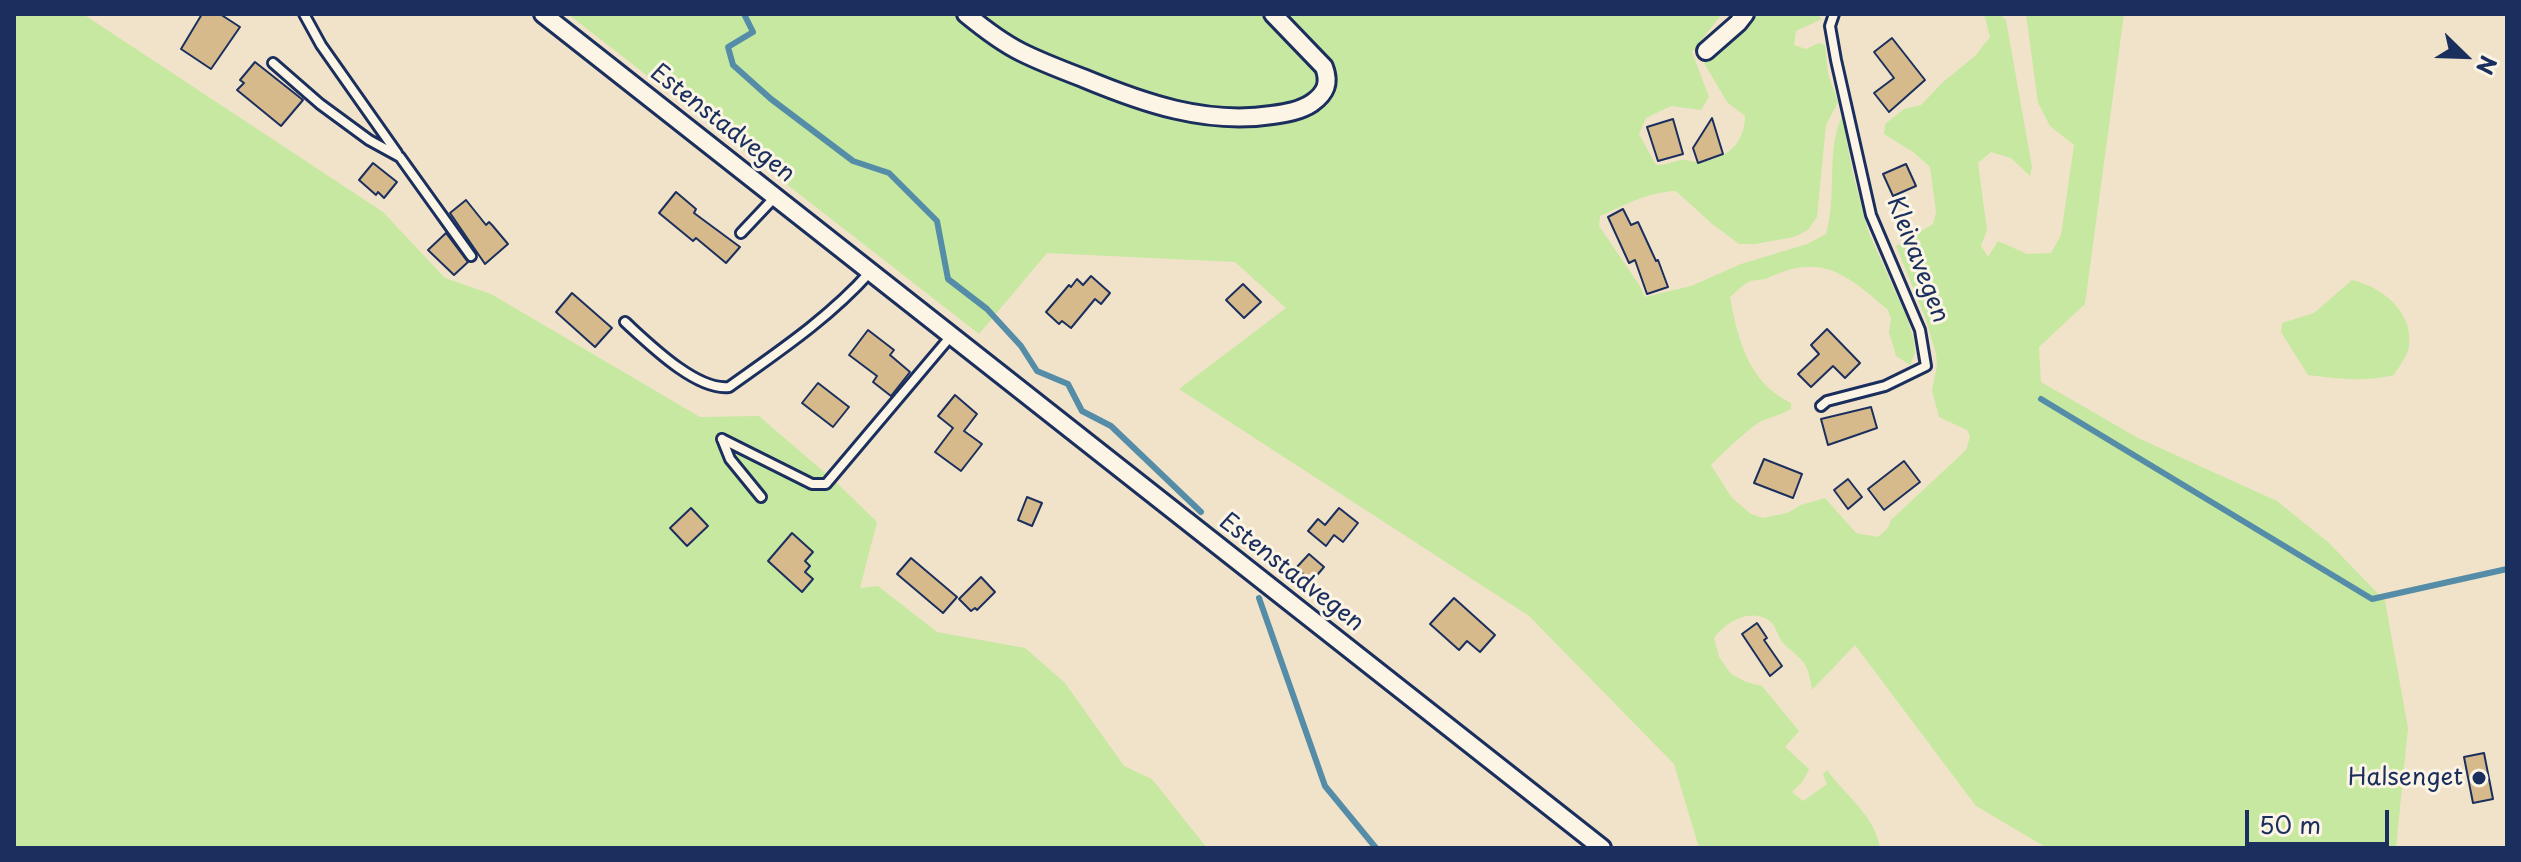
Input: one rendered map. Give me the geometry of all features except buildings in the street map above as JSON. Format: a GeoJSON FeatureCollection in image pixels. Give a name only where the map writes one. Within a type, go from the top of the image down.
{"type":"FeatureCollection","features":[{"type":"Feature","properties":{"kind":"street","name":"Estenstadvegen"},"geometry":{"type":"LineString","coordinates":[[543,14],[1602,848]]}},
{"type":"Feature","properties":{"kind":"street"},"geometry":{"type":"LineString","coordinates":[[966,14],[1020,52],[1137,100],[1191,114],[1232,117],[1291,112],[1307,107],[1322,96],[1326,87],[1328,77],[1324,67],[1273,14]]}},
{"type":"Feature","properties":{"kind":"street"},"geometry":{"type":"LineString","coordinates":[[1706,51],[1745,14]]}},
{"type":"Feature","properties":{"kind":"lane"},"geometry":{"type":"LineString","coordinates":[[304,14],[321,45],[471,256]]}},
{"type":"Feature","properties":{"kind":"lane","name":"Kleivavegen"},"geometry":{"type":"LineString","coordinates":[[1821,406],[1827,401],[1885,386],[1926,366],[1920,330],[1871,215],[1836,60],[1830,26],[1834,14]]}},
{"type":"Feature","properties":{"kind":"lane"},"geometry":{"type":"LineString","coordinates":[[273,63],[320,104],[369,140],[400,157]]}},
{"type":"Feature","properties":{"kind":"lane"},"geometry":{"type":"LineString","coordinates":[[741,233],[775,197]]}},
{"type":"Feature","properties":{"kind":"lane"},"geometry":{"type":"LineString","coordinates":[[625,322],[658,351],[704,384],[717,388],[729,387],[801,336],[870,272]]}},
{"type":"Feature","properties":{"kind":"lane"},"geometry":{"type":"LineString","coordinates":[[761,497],[730,459],[722,439],[812,484],[826,484],[952,335]]}},
{"type":"Feature","properties":{"kind":"green space"},"geometry":{"type":"Polygon","coordinates":[[[14,14],[83,14],[383,212],[445,278],[491,294],[700,417],[759,416],[877,522],[860,588],[878,586],[937,632],[1025,648],[1065,683],[1124,766],[1152,779],[1207,848],[14,848],[14,14]]]}},
{"type":"Feature","properties":{"kind":"green space"},"geometry":{"type":"Polygon","coordinates":[[[568,14],[1722,14],[1692,52],[1709,97],[1701,110],[1671,106],[1646,118],[1639,134],[1656,165],[1681,160],[1710,160],[1733,148],[1742,134],[1745,116],[1727,102],[1704,63],[1710,53],[1755,14],[1816,14],[1822,19],[1796,31],[1794,45],[1806,49],[1819,43],[1825,45],[1828,74],[1838,102],[1826,125],[1817,217],[1808,230],[1794,237],[1739,244],[1676,191],[1646,196],[1600,216],[1599,226],[1645,297],[1691,286],[1741,264],[1807,244],[1826,234],[1831,205],[1834,143],[1842,117],[1868,231],[1907,318],[1915,353],[1910,365],[1896,356],[1889,332],[1891,319],[1888,310],[1860,287],[1833,271],[1804,267],[1747,283],[1730,297],[1742,345],[1755,372],[1777,395],[1791,403],[1791,409],[1756,425],[1711,465],[1732,498],[1751,514],[1763,518],[1787,513],[1825,498],[1856,533],[1878,537],[1888,528],[1891,520],[1966,450],[1970,437],[1967,430],[1939,417],[1932,390],[1936,354],[1926,320],[1896,246],[1933,224],[1936,212],[1930,167],[1884,134],[1885,124],[1904,109],[1921,105],[1975,56],[1990,37],[1984,14],[1999,14],[2006,20],[2032,167],[2030,176],[2011,158],[1991,152],[1978,163],[1987,230],[1981,246],[1988,257],[1998,241],[2027,254],[2051,253],[2061,235],[2074,145],[2050,126],[2038,103],[2026,14],[2124,14],[2085,304],[2039,347],[2041,382],[2138,438],[2277,501],[2329,543],[2385,601],[2408,728],[2396,848],[2047,848],[1976,806],[1855,645],[1812,690],[1804,662],[1783,643],[1770,621],[1763,617],[1747,616],[1732,622],[1714,638],[1719,657],[1731,674],[1762,686],[1799,731],[1785,747],[1809,769],[1792,792],[1803,801],[1827,784],[1823,774],[1827,770],[1873,826],[1880,848],[1699,848],[1674,764],[1529,616],[1179,389],[1286,308],[1235,262],[1047,253],[979,334],[568,14]]]}},
{"type":"Feature","properties":{"kind":"green space"},"geometry":{"type":"Polygon","coordinates":[[[2352,280],[2385,295],[2401,312],[2409,334],[2407,354],[2394,375],[2341,379],[2308,375],[2281,332],[2282,323],[2314,313],[2352,280]]]}},
{"type":"Feature","properties":{"kind":"waterway"},"geometry":{"type":"LineString","coordinates":[[744,14],[753,32],[728,47],[733,65],[771,99],[853,161],[889,173],[937,221],[948,279],[987,309],[1021,346],[1037,371],[1068,384],[1082,411],[1111,426],[1201,512]]}},
{"type":"Feature","properties":{"kind":"waterway"},"geometry":{"type":"LineString","coordinates":[[2041,399],[2372,599],[2507,569]]}},
{"type":"Feature","properties":{"kind":"waterway"},"geometry":{"type":"LineString","coordinates":[[1259,598],[1325,786],[1376,848]]}},
{"type":"Feature","properties":{"kind":"place","name":"Halsenget"},"geometry":{"type":"Point","coordinates":[2479,778]}}]}
